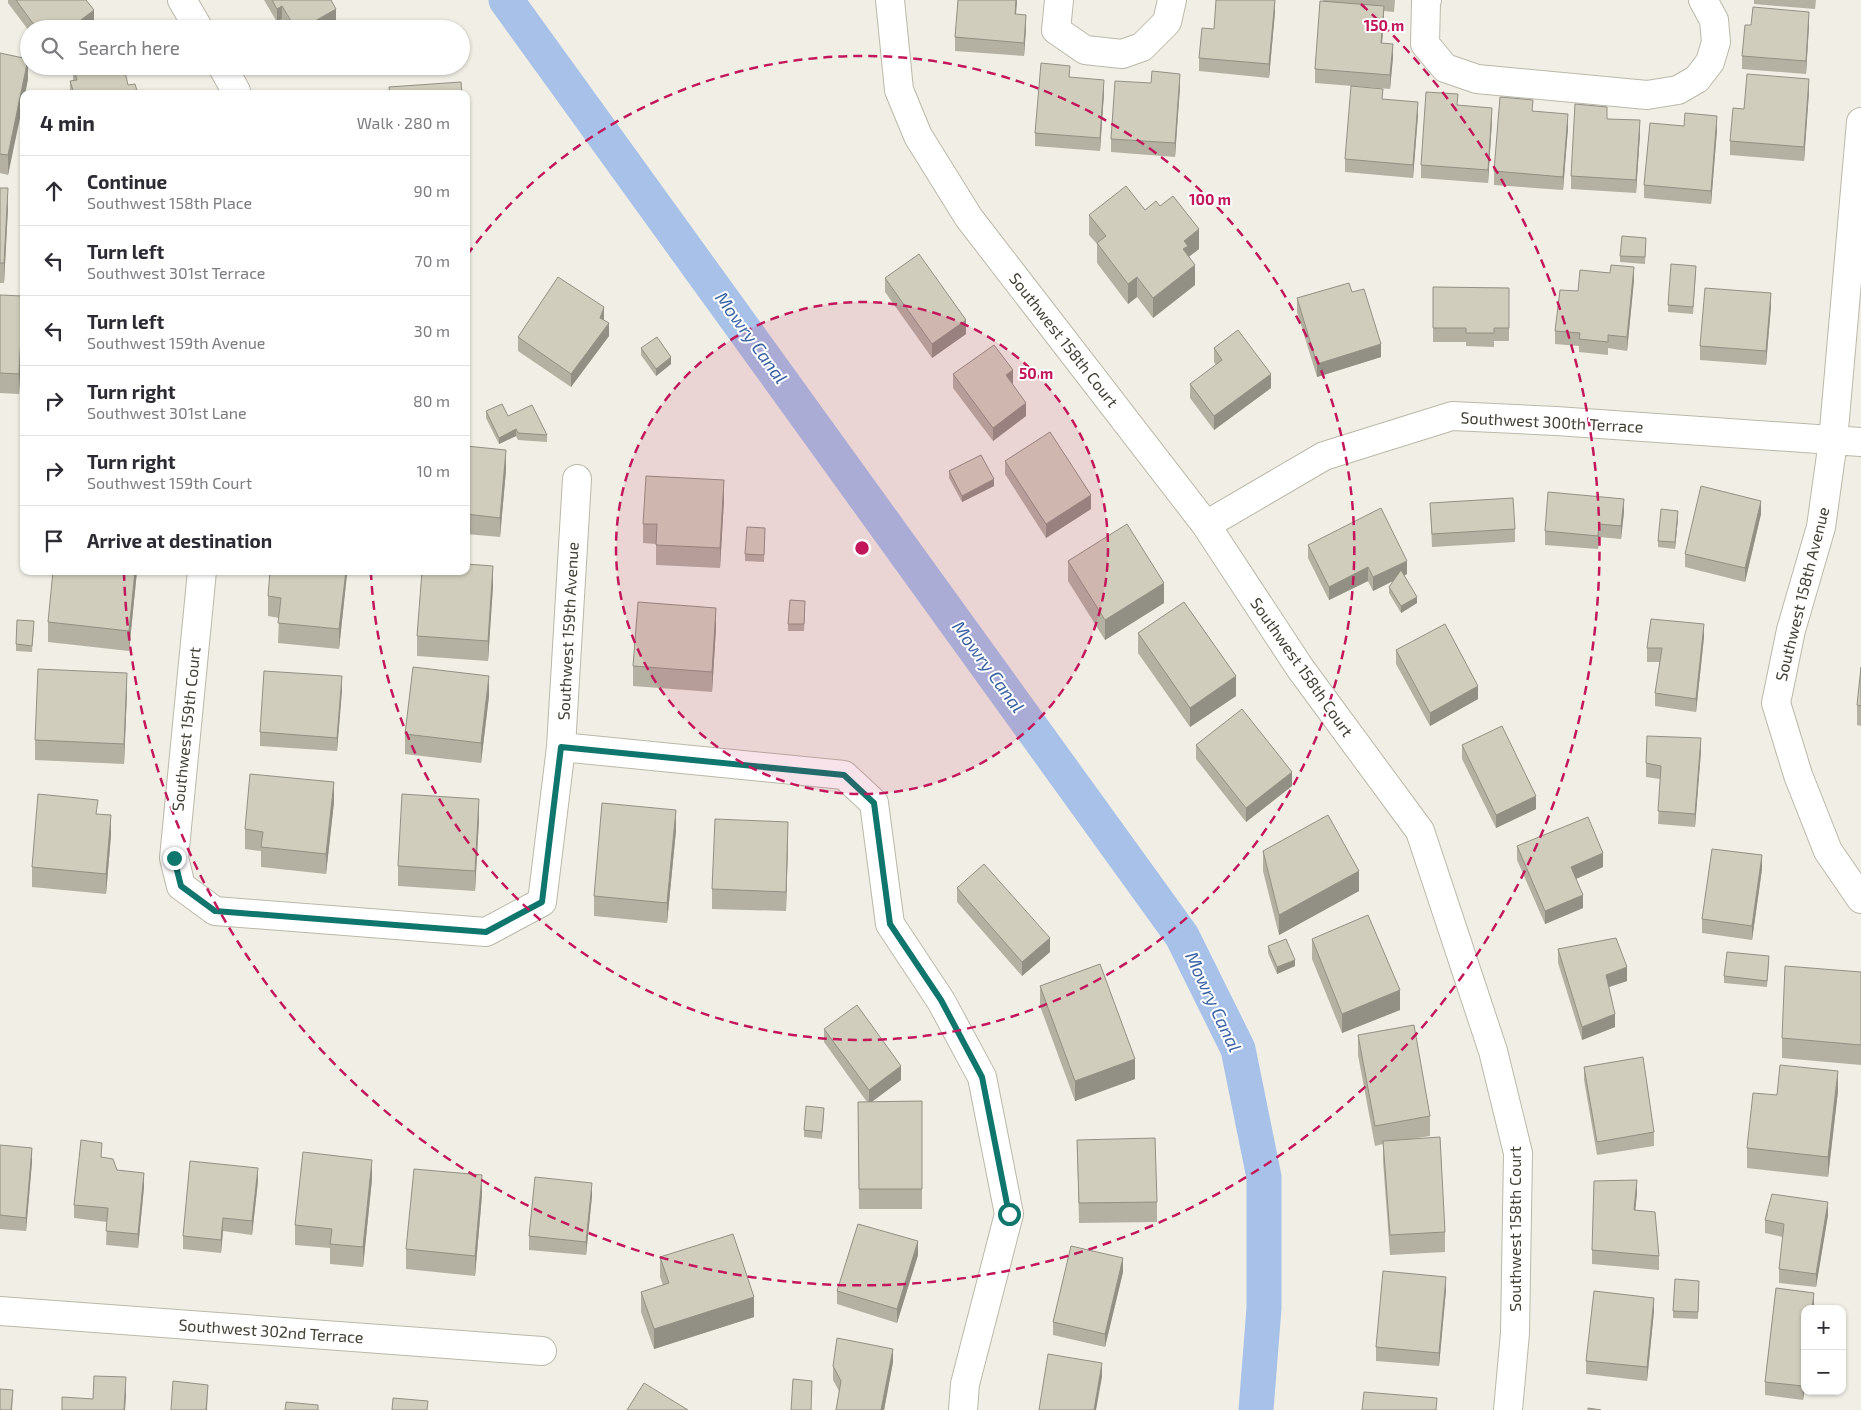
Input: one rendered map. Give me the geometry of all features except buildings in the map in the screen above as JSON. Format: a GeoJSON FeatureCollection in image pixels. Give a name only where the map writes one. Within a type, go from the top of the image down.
{"type":"FeatureCollection","features":[{"type":"Feature","properties":{"kind":"street"},"geometry":{"type":"LineString","coordinates":[[182,0],[194,20]]}},
{"type":"Feature","properties":{"kind":"street","name":"Southwest 158th Court"},"geometry":{"type":"LineString","coordinates":[[890,0],[899,90],[918,136],[969,218],[1206,525],[1300,668],[1420,831],[1493,1051],[1518,1153],[1515,1334],[1508,1410]]}},
{"type":"Feature","properties":{"kind":"street"},"geometry":{"type":"LineString","coordinates":[[1059,0],[1056,30],[1085,50],[1122,54],[1142,47],[1167,22],[1172,0]]}},
{"type":"Feature","properties":{"kind":"street"},"geometry":{"type":"LineString","coordinates":[[1427,0],[1424,44],[1445,68],[1476,79],[1647,95],[1678,90],[1697,79],[1710,62],[1716,42],[1714,20],[1702,0]]}},
{"type":"Feature","properties":{"kind":"street"},"geometry":{"type":"LineString","coordinates":[[227,75],[236,90]]}},
{"type":"Feature","properties":{"kind":"street","name":"Southwest 158th Avenue"},"geometry":{"type":"LineString","coordinates":[[1861,122],[1833,441],[1821,527],[1791,630],[1776,703],[1798,775],[1828,851],[1861,900]]}},
{"type":"Feature","properties":{"kind":"street","name":"Southwest 300th Terrace"},"geometry":{"type":"LineString","coordinates":[[1206,525],[1324,456],[1452,416],[1861,442]]}},
{"type":"Feature","properties":{"kind":"street","name":"Southwest 159th Avenue"},"geometry":{"type":"LineString","coordinates":[[542,902],[561,747],[577,479]]}},
{"type":"Feature","properties":{"kind":"street","name":"Southwest 159th Court"},"geometry":{"type":"LineString","coordinates":[[202,575],[174,858],[181,886],[215,911],[486,932],[542,902]]}},
{"type":"Feature","properties":{"kind":"street"},"geometry":{"type":"LineString","coordinates":[[561,747],[844,775],[874,803],[890,924],[941,1000],[982,1077],[1009,1214],[965,1384],[962,1410]]}},
{"type":"Feature","properties":{"kind":"street","name":"Southwest 302nd Terrace"},"geometry":{"type":"LineString","coordinates":[[0,1311],[542,1351]]}},
{"type":"Feature","properties":{"kind":"waterway","name":"Mowry Canal"},"geometry":{"type":"LineString","coordinates":[[506,0],[1182,936],[1238,1049],[1264,1177],[1264,1308],[1256,1410]]}},
{"type":"Feature","properties":{"kind":"route"},"geometry":{"type":"LineString","coordinates":[[174,858],[181,886],[215,911],[486,932],[542,902],[561,747],[844,775],[874,803],[890,924],[941,1000],[982,1077],[1009,1214]]}}]}
